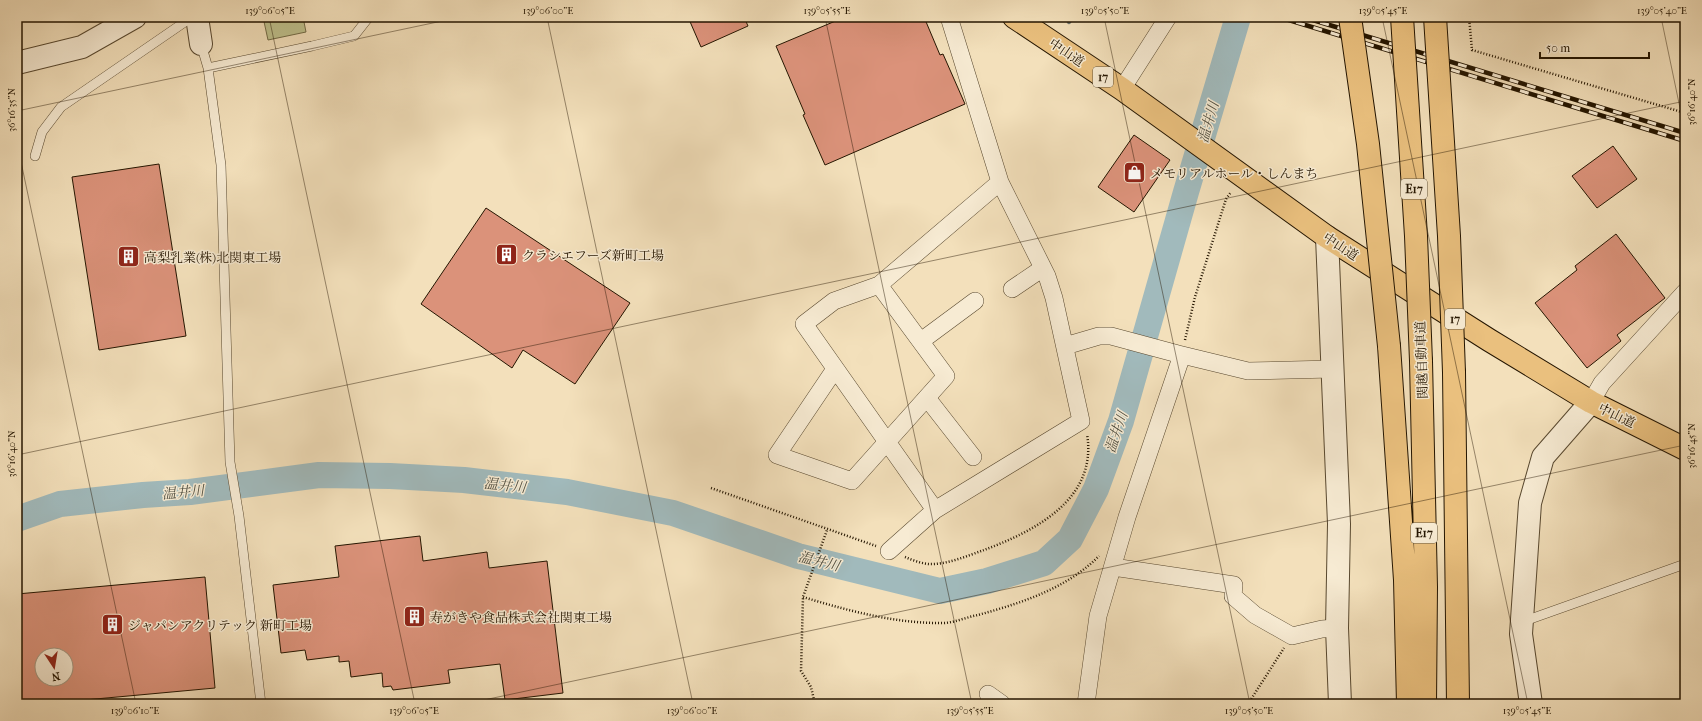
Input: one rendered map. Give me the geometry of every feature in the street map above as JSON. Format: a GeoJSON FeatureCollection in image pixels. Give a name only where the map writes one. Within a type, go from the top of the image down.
{"type":"FeatureCollection","features":[{"type":"Feature","properties":{"kind":"highway","name":"中山道"},"geometry":{"type":"LineString","coordinates":[[1014,17],[1122,89],[1191,139],[1232,182],[1327,237],[1489,340],[1591,402],[1685,449]]}},
{"type":"Feature","properties":{"kind":"highway"},"geometry":{"type":"LineString","coordinates":[[1350,17],[1368,144],[1389,346],[1405,580],[1408,704]]}},
{"type":"Feature","properties":{"kind":"highway","name":"関越自動車道"},"geometry":{"type":"LineString","coordinates":[[1402,17],[1416,228],[1421,361],[1426,587],[1425,704]]}},
{"type":"Feature","properties":{"kind":"highway","name":"E17"},"geometry":{"type":"LineString","coordinates":[[1435,17],[1449,236],[1454,372],[1458,704]]}},
{"type":"Feature","properties":{"kind":"highway"},"geometry":{"type":"LineString","coordinates":[[1443,17],[1448,133],[1449,236]]}},
{"type":"Feature","properties":{"kind":"street"},"geometry":{"type":"LineString","coordinates":[[17,63],[82,47],[135,17]]}},
{"type":"Feature","properties":{"kind":"street"},"geometry":{"type":"LineString","coordinates":[[197,17],[201,44]]}},
{"type":"Feature","properties":{"kind":"street"},"geometry":{"type":"LineString","coordinates":[[889,551],[935,510],[1081,421],[1054,298],[1044,268],[1000,182],[949,17]]}},
{"type":"Feature","properties":{"kind":"street"},"geometry":{"type":"LineString","coordinates":[[1122,89],[1168,17]]}},
{"type":"Feature","properties":{"kind":"street"},"geometry":{"type":"LineString","coordinates":[[935,510],[804,324],[834,300],[880,285],[1000,182]]}},
{"type":"Feature","properties":{"kind":"street"},"geometry":{"type":"LineString","coordinates":[[1327,237],[1339,524],[1337,628],[1340,704]]}},
{"type":"Feature","properties":{"kind":"street"},"geometry":{"type":"LineString","coordinates":[[1012,289],[1044,268]]}},
{"type":"Feature","properties":{"kind":"street"},"geometry":{"type":"LineString","coordinates":[[835,369],[777,455],[852,481],[946,376],[880,285]]}},
{"type":"Feature","properties":{"kind":"street"},"geometry":{"type":"LineString","coordinates":[[1531,704],[1521,634],[1521,623],[1530,503],[1543,457],[1591,402],[1602,383],[1685,292]]}},
{"type":"Feature","properties":{"kind":"street"},"geometry":{"type":"LineString","coordinates":[[921,342],[975,301]]}},
{"type":"Feature","properties":{"kind":"street"},"geometry":{"type":"LineString","coordinates":[[1065,346],[1099,336],[1111,336],[1248,371],[1332,369]]}},
{"type":"Feature","properties":{"kind":"street"},"geometry":{"type":"LineString","coordinates":[[1086,704],[1098,616],[1127,518],[1180,354]]}},
{"type":"Feature","properties":{"kind":"street"},"geometry":{"type":"LineString","coordinates":[[927,398],[973,457]]}},
{"type":"Feature","properties":{"kind":"street"},"geometry":{"type":"LineString","coordinates":[[1113,567],[1234,584],[1233,596],[1255,615],[1292,636],[1322,629],[1337,628]]}},
{"type":"Feature","properties":{"kind":"street"},"geometry":{"type":"LineString","coordinates":[[988,694],[1002,704]]}},
{"type":"Feature","properties":{"kind":"lane"},"geometry":{"type":"LineString","coordinates":[[35,156],[42,132],[61,107],[192,17]]}},
{"type":"Feature","properties":{"kind":"lane"},"geometry":{"type":"LineString","coordinates":[[208,68],[354,36],[369,17]]}},
{"type":"Feature","properties":{"kind":"lane"},"geometry":{"type":"LineString","coordinates":[[201,44],[208,68],[221,165],[230,462],[239,516],[261,704]]}},
{"type":"Feature","properties":{"kind":"lane"},"geometry":{"type":"LineString","coordinates":[[1521,623],[1685,564]]}},
{"type":"Feature","properties":{"kind":"path"},"geometry":{"type":"LineString","coordinates":[[1469,17],[1472,50],[1685,113]]}},
{"type":"Feature","properties":{"kind":"path"},"geometry":{"type":"LineString","coordinates":[[1180,354],[1195,296],[1232,182]]}},
{"type":"Feature","properties":{"kind":"path"},"geometry":{"type":"LineString","coordinates":[[815,704],[812,686],[802,671],[803,597],[827,530]]}},
{"type":"Feature","properties":{"kind":"path"},"geometry":{"type":"LineString","coordinates":[[803,597],[845,610],[880,617],[926,623],[947,623],[1006,607],[1044,593],[1073,577],[1100,555]]}},
{"type":"Feature","properties":{"kind":"path"},"geometry":{"type":"LineString","coordinates":[[1248,704],[1258,691],[1271,666],[1292,636]]}},
{"type":"Feature","properties":{"kind":"green space"},"geometry":{"type":"Polygon","coordinates":[[[263,17],[303,17],[306,32],[268,40],[263,17]]]}},
{"type":"Feature","properties":{"kind":"building"},"geometry":{"type":"Polygon","coordinates":[[[688,17],[744,17],[748,26],[701,47],[688,17]]]}},
{"type":"Feature","properties":{"kind":"building"},"geometry":{"type":"Polygon","coordinates":[[[845,17],[924,17],[940,55],[943,54],[965,104],[825,165],[803,115],[805,114],[776,46],[845,17]]]}},
{"type":"Feature","properties":{"kind":"building","name":"メモリアルホール・しんまち"},"geometry":{"type":"Polygon","coordinates":[[[1134,135],[1170,160],[1134,212],[1098,187],[1134,135]]]}},
{"type":"Feature","properties":{"kind":"building"},"geometry":{"type":"Polygon","coordinates":[[[1613,146],[1637,179],[1597,208],[1572,176],[1613,146]]]}},
{"type":"Feature","properties":{"kind":"building","name":"高梨乳業(株)北関東工場"},"geometry":{"type":"Polygon","coordinates":[[[159,164],[186,336],[99,350],[72,177],[159,164]]]}},
{"type":"Feature","properties":{"kind":"building","name":"クラシエフーズ新町工場"},"geometry":{"type":"Polygon","coordinates":[[[486,208],[630,303],[575,384],[523,350],[512,368],[421,304],[486,208]]]}},
{"type":"Feature","properties":{"kind":"building"},"geometry":{"type":"Polygon","coordinates":[[[1616,234],[1665,298],[1617,335],[1621,341],[1587,368],[1535,303],[1577,270],[1575,266],[1616,234]]]}},
{"type":"Feature","properties":{"kind":"building","name":"寿がきや食品株式会社関東工場"},"geometry":{"type":"Polygon","coordinates":[[[420,536],[423,561],[487,552],[489,568],[547,561],[563,693],[505,700],[500,664],[448,670],[450,683],[393,690],[391,686],[383,687],[382,673],[351,677],[349,661],[339,662],[339,656],[307,660],[305,650],[281,653],[273,585],[339,577],[335,546],[420,536]]]}},
{"type":"Feature","properties":{"kind":"building","name":"ジャパンアクリテック 新町工場"},"geometry":{"type":"Polygon","coordinates":[[[205,577],[215,688],[41,704],[17,704],[17,594],[205,577]]]}},
{"type":"Feature","properties":{"kind":"waterway"},"geometry":{"type":"LineString","coordinates":[[1069,22],[1071,17]]}},
{"type":"Feature","properties":{"kind":"waterway","name":"温井川"},"geometry":{"type":"LineString","coordinates":[[17,519],[60,504],[143,495],[190,492],[319,475],[390,476],[464,480],[567,492],[673,513],[798,556],[940,591],[987,581],[1044,563],[1070,539],[1096,489],[1121,421],[1186,192],[1238,17]]}},
{"type":"Feature","properties":{"kind":"railway"},"geometry":{"type":"LineString","coordinates":[[1279,17],[1685,141]]}},
{"type":"Feature","properties":{"kind":"railway"},"geometry":{"type":"LineString","coordinates":[[1303,17],[1685,133]]}},
{"type":"Feature","properties":{"kind":"place","name":"メモリアルホール・しんまち"},"geometry":{"type":"Point","coordinates":[1134,173]}},
{"type":"Feature","properties":{"kind":"place","name":"クラシエフーズ新町工場"},"geometry":{"type":"Point","coordinates":[506,255]}},
{"type":"Feature","properties":{"kind":"place","name":"高梨乳業(株)北関東工場"},"geometry":{"type":"Point","coordinates":[129,257]}},
{"type":"Feature","properties":{"kind":"place","name":"寿がきや食品株式会社関東工場"},"geometry":{"type":"Point","coordinates":[415,617]}},
{"type":"Feature","properties":{"kind":"place","name":"ジャパンアクリテック 新町工場"},"geometry":{"type":"Point","coordinates":[113,625]}}]}
